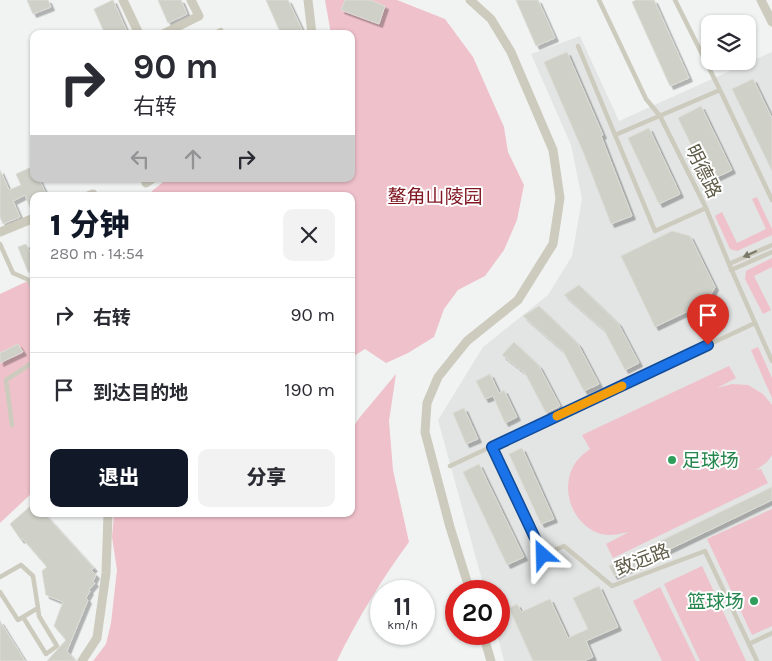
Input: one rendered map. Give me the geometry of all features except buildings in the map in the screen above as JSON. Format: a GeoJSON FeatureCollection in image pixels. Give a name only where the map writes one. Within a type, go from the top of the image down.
{"type":"FeatureCollection","features":[{"type":"Feature","properties":{"kind":"street"},"geometry":{"type":"LineString","coordinates":[[123,0],[137,30]]}},
{"type":"Feature","properties":{"kind":"street"},"geometry":{"type":"LineString","coordinates":[[171,30],[199,16],[191,0]]}},
{"type":"Feature","properties":{"kind":"street"},"geometry":{"type":"LineString","coordinates":[[308,0],[312,30]]}},
{"type":"Feature","properties":{"kind":"street"},"geometry":{"type":"LineString","coordinates":[[467,580],[450,527],[425,432],[427,403],[438,377],[468,341],[518,300],[553,244],[560,198],[553,150],[510,52],[491,19],[470,0]]}},
{"type":"Feature","properties":{"kind":"street"},"geometry":{"type":"LineString","coordinates":[[761,0],[772,22]]}},
{"type":"Feature","properties":{"kind":"street"},"geometry":{"type":"LineString","coordinates":[[0,232],[30,220]]}},
{"type":"Feature","properties":{"kind":"street"},"geometry":{"type":"LineString","coordinates":[[82,661],[97,638],[106,573],[108,517]]}},
{"type":"Feature","properties":{"kind":"street"},"geometry":{"type":"LineString","coordinates":[[486,645],[491,661]]}},
{"type":"Feature","properties":{"kind":"lane","name":"明德路"},"geometry":{"type":"LineString","coordinates":[[599,0],[646,99],[660,116],[706,208],[772,361]]}},
{"type":"Feature","properties":{"kind":"lane"},"geometry":{"type":"LineString","coordinates":[[675,0],[772,200]]}},
{"type":"Feature","properties":{"kind":"lane"},"geometry":{"type":"LineString","coordinates":[[578,46],[655,231],[706,208]]}},
{"type":"Feature","properties":{"kind":"lane"},"geometry":{"type":"LineString","coordinates":[[615,135],[720,90]]}},
{"type":"Feature","properties":{"kind":"lane"},"geometry":{"type":"LineString","coordinates":[[0,244],[13,273],[30,282]]}},
{"type":"Feature","properties":{"kind":"lane"},"geometry":{"type":"LineString","coordinates":[[729,264],[772,245]]}},
{"type":"Feature","properties":{"kind":"lane"},"geometry":{"type":"LineString","coordinates":[[732,270],[772,252]]}},
{"type":"Feature","properties":{"kind":"lane"},"geometry":{"type":"LineString","coordinates":[[450,466],[755,324]]}},
{"type":"Feature","properties":{"kind":"lane"},"geometry":{"type":"LineString","coordinates":[[12,425],[6,380],[30,364]]}},
{"type":"Feature","properties":{"kind":"lane","name":"致远路"},"geometry":{"type":"LineString","coordinates":[[492,447],[543,555],[564,546],[612,586],[705,551],[758,661]]}},
{"type":"Feature","properties":{"kind":"lane"},"geometry":{"type":"LineString","coordinates":[[0,577],[21,565],[33,576],[39,616],[58,646],[46,654],[23,617]]}},
{"type":"Feature","properties":{"kind":"lane"},"geometry":{"type":"LineString","coordinates":[[0,592],[18,620],[38,608]]}},
{"type":"Feature","properties":{"kind":"lane"},"geometry":{"type":"LineString","coordinates":[[750,644],[772,633]]}},
{"type":"Feature","properties":{"kind":"shaded area"},"geometry":{"type":"Polygon","coordinates":[[[580,36],[619,121],[732,70],[756,70],[756,59],[772,52],[772,661],[504,661],[500,645],[510,645],[510,580],[482,580],[438,420],[483,347],[548,295],[572,256],[582,199],[571,145],[531,54],[580,36]]]}},
{"type":"Feature","properties":{"kind":"green space","name":"鳌角山陵园"},"geometry":{"type":"Polygon","coordinates":[[[325,0],[397,0],[445,19],[473,57],[504,127],[508,152],[524,185],[517,220],[504,250],[485,276],[458,290],[444,309],[434,337],[408,353],[386,363],[365,349],[355,355],[355,192],[152,192],[163,182],[355,182],[355,30],[330,30],[325,0]]]}},
{"type":"Feature","properties":{"kind":"green space"},"geometry":{"type":"Polygon","coordinates":[[[757,197],[772,229],[772,235],[737,251],[730,249],[715,216],[722,212],[737,243],[766,229],[752,199],[757,197]]]}},
{"type":"Feature","properties":{"kind":"green space"},"geometry":{"type":"Polygon","coordinates":[[[772,258],[772,267],[754,276],[771,310],[763,314],[745,279],[746,271],[772,258]]]}},
{"type":"Feature","properties":{"kind":"green space"},"geometry":{"type":"Polygon","coordinates":[[[30,280],[30,495],[0,523],[0,294],[30,280]]]}},
{"type":"Feature","properties":{"kind":"green space"},"geometry":{"type":"Polygon","coordinates":[[[758,347],[772,378],[772,398],[751,350],[758,347]]]}},
{"type":"Feature","properties":{"kind":"green space"},"geometry":{"type":"Polygon","coordinates":[[[729,366],[736,378],[717,388],[732,384],[748,385],[763,394],[772,405],[772,455],[767,462],[756,470],[761,469],[768,483],[613,558],[606,544],[629,532],[606,535],[590,529],[576,515],[569,497],[569,478],[572,469],[575,463],[590,449],[582,435],[729,366]]]}},
{"type":"Feature","properties":{"kind":"green space"},"geometry":{"type":"Polygon","coordinates":[[[396,374],[389,421],[393,470],[409,542],[383,580],[370,580],[370,600],[337,661],[93,661],[106,644],[111,623],[117,570],[112,537],[114,517],[355,517],[355,424],[396,374]]]}},
{"type":"Feature","properties":{"kind":"green space"},"geometry":{"type":"Polygon","coordinates":[[[772,509],[772,626],[752,635],[707,539],[772,509]]]}},
{"type":"Feature","properties":{"kind":"green space"},"geometry":{"type":"Polygon","coordinates":[[[702,566],[746,661],[700,661],[664,584],[702,566]]]}},
{"type":"Feature","properties":{"kind":"green space"},"geometry":{"type":"Polygon","coordinates":[[[660,587],[696,661],[662,661],[633,601],[660,587]]]}},
{"type":"Feature","properties":{"kind":"slow traffic"},"geometry":{"type":"LineString","coordinates":[[557,416],[622,386]]}},
{"type":"Feature","properties":{"kind":"place","name":"足球场"},"geometry":{"type":"Point","coordinates":[672,460]}},
{"type":"Feature","properties":{"kind":"place","name":"篮球场"},"geometry":{"type":"Point","coordinates":[754,601]}},
{"type":"Feature","properties":{"kind":"route"},"geometry":{"type":"LineString","coordinates":[[543,555],[492,447],[708,345]]}}]}
